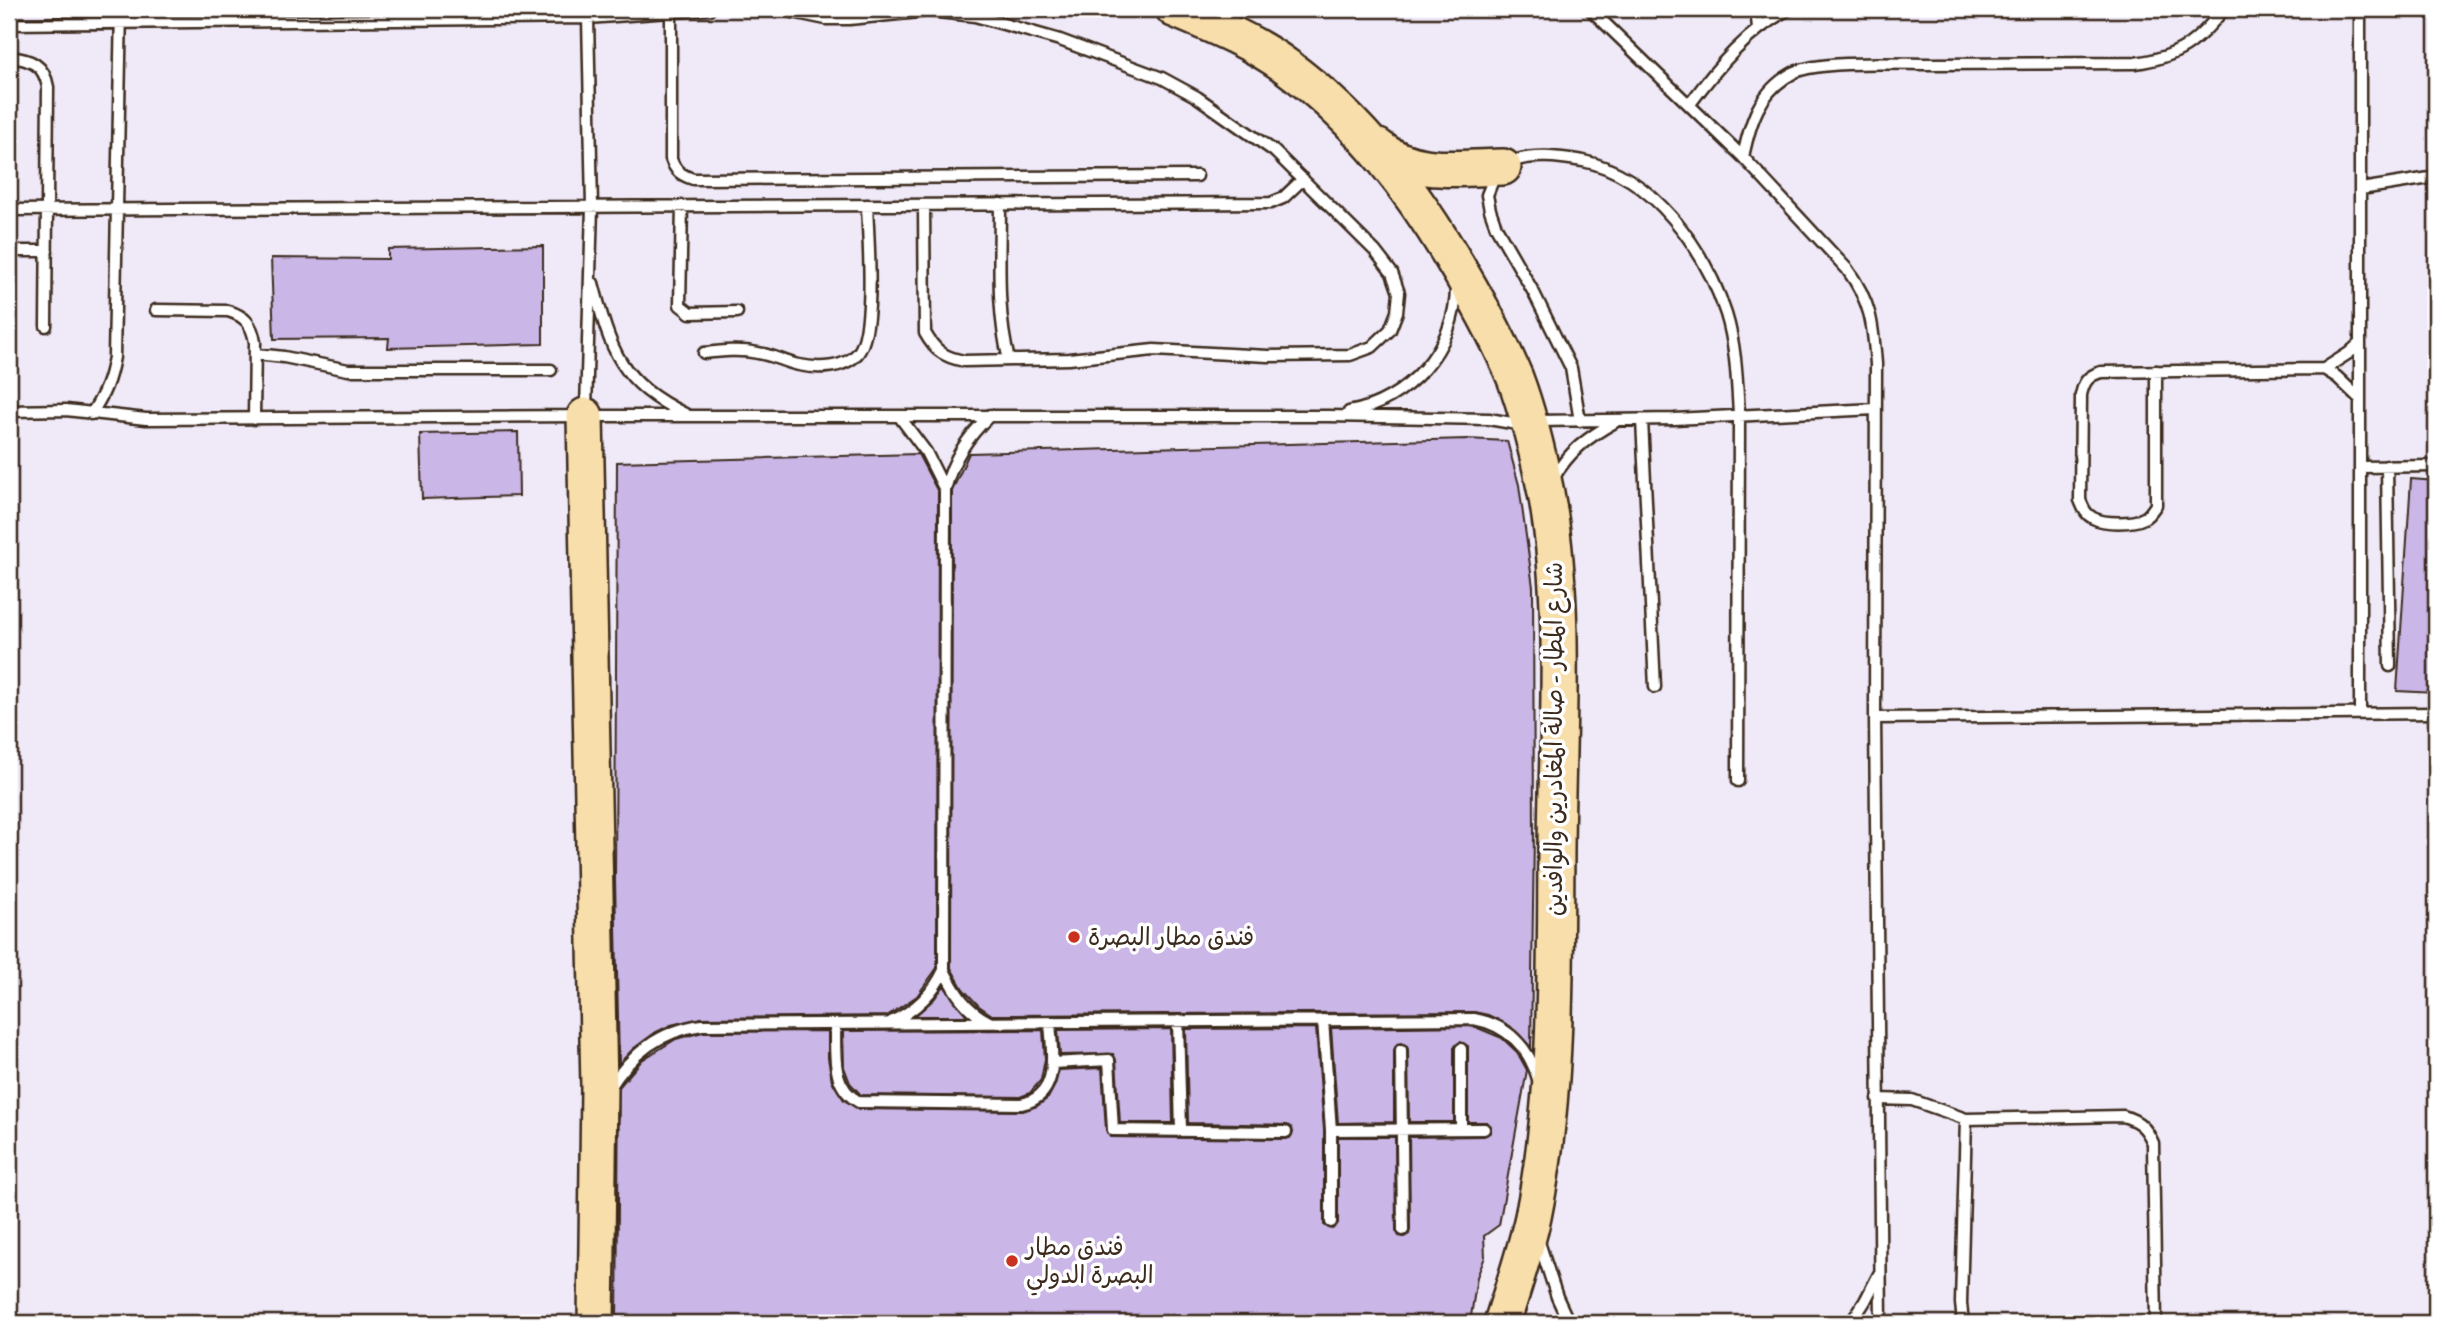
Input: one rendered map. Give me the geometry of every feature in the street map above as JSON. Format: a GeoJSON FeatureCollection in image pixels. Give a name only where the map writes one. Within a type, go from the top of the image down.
{"type":"FeatureCollection","features":[{"type":"Feature","properties":{"kind":"highway","name":"شارع المطار - صالة المغادرين والوافدين"},"geometry":{"type":"LineString","coordinates":[[1174,9],[1240,39],[1283,64],[1334,104],[1386,159],[1413,195],[1456,264],[1497,338],[1515,379],[1530,424],[1546,496],[1556,581],[1558,656],[1555,1006],[1547,1116],[1533,1216],[1502,1323]]}},
{"type":"Feature","properties":{"kind":"highway"},"geometry":{"type":"LineString","coordinates":[[1357,128],[1387,154],[1412,165],[1447,168],[1503,167]]}},
{"type":"Feature","properties":{"kind":"highway"},"geometry":{"type":"LineString","coordinates":[[586,416],[598,1115],[596,1323]]}},
{"type":"Feature","properties":{"kind":"lane"},"geometry":{"type":"LineString","coordinates":[[91,414],[111,379],[114,357],[121,9]]}},
{"type":"Feature","properties":{"kind":"lane"},"geometry":{"type":"LineString","coordinates":[[9,24],[588,18],[710,9]]}},
{"type":"Feature","properties":{"kind":"lane"},"geometry":{"type":"LineString","coordinates":[[778,9],[826,19],[910,12],[952,12],[1060,40],[1151,74],[1196,97],[1273,151],[1303,179],[1354,229],[1392,273],[1399,293],[1397,312],[1390,330],[1372,347],[1350,355],[1268,356],[1154,350],[1069,359],[964,361],[947,358],[933,348],[925,333],[924,205]]}},
{"type":"Feature","properties":{"kind":"lane"},"geometry":{"type":"LineString","coordinates":[[1590,9],[1744,157],[1828,247],[1860,286],[1869,306],[1874,328],[1881,1323]]}},
{"type":"Feature","properties":{"kind":"lane"},"geometry":{"type":"LineString","coordinates":[[1756,9],[1758,28]]}},
{"type":"Feature","properties":{"kind":"lane"},"geometry":{"type":"LineString","coordinates":[[1690,104],[1722,64],[1758,28],[1788,9]]}},
{"type":"Feature","properties":{"kind":"lane"},"geometry":{"type":"LineString","coordinates":[[1744,157],[1750,126],[1758,105],[1773,87],[1794,73],[1815,67],[1883,64],[2135,63],[2157,60],[2178,53],[2196,41],[2224,9]]}},
{"type":"Feature","properties":{"kind":"lane"},"geometry":{"type":"LineString","coordinates":[[2360,9],[2360,713]]}},
{"type":"Feature","properties":{"kind":"lane"},"geometry":{"type":"LineString","coordinates":[[671,13],[671,159],[675,169],[683,176],[1197,176]]}},
{"type":"Feature","properties":{"kind":"lane"},"geometry":{"type":"LineString","coordinates":[[586,416],[592,206],[588,18]]}},
{"type":"Feature","properties":{"kind":"lane"},"geometry":{"type":"LineString","coordinates":[[1233,21],[1283,64]]}},
{"type":"Feature","properties":{"kind":"lane"},"geometry":{"type":"LineString","coordinates":[[9,57],[32,61],[41,67],[47,76],[46,326]]}},
{"type":"Feature","properties":{"kind":"lane"},"geometry":{"type":"LineString","coordinates":[[1580,421],[1571,368],[1489,210],[1487,195],[1492,179],[1503,167],[1518,159],[1568,158],[1593,163],[1617,171],[1643,190],[1685,235],[1706,267],[1726,314],[1736,366],[1739,414],[1738,781]]}},
{"type":"Feature","properties":{"kind":"lane"},"geometry":{"type":"LineString","coordinates":[[2361,189],[2436,177]]}},
{"type":"Feature","properties":{"kind":"lane"},"geometry":{"type":"LineString","coordinates":[[9,210],[1271,202],[1283,198],[1303,179]]}},
{"type":"Feature","properties":{"kind":"lane"},"geometry":{"type":"LineString","coordinates":[[1000,204],[1002,327],[1009,360]]}},
{"type":"Feature","properties":{"kind":"lane"},"geometry":{"type":"LineString","coordinates":[[705,353],[736,350],[757,352],[797,365],[814,367],[849,362],[859,352],[868,327],[867,205]]}},
{"type":"Feature","properties":{"kind":"lane"},"geometry":{"type":"LineString","coordinates":[[682,206],[680,305],[690,313],[737,312]]}},
{"type":"Feature","properties":{"kind":"lane"},"geometry":{"type":"LineString","coordinates":[[9,251],[47,251]]}},
{"type":"Feature","properties":{"kind":"lane"},"geometry":{"type":"LineString","coordinates":[[1328,416],[1364,409],[1398,393],[1425,368],[1445,337],[1449,325],[1456,301],[1456,264]]}},
{"type":"Feature","properties":{"kind":"lane"},"geometry":{"type":"LineString","coordinates":[[589,270],[613,351],[626,370],[659,402],[690,416]]}},
{"type":"Feature","properties":{"kind":"lane"},"geometry":{"type":"LineString","coordinates":[[156,310],[228,311],[239,314],[248,321],[253,331],[256,354],[254,419]]}},
{"type":"Feature","properties":{"kind":"lane"},"geometry":{"type":"LineString","coordinates":[[2156,371],[2155,505],[2151,513],[2134,521],[2095,520],[2085,512],[2080,500],[2081,395],[2083,383],[2090,376],[2101,372],[2156,371],[2324,369],[2343,358],[2360,343]]}},
{"type":"Feature","properties":{"kind":"lane"},"geometry":{"type":"LineString","coordinates":[[256,354],[348,370],[551,370]]}},
{"type":"Feature","properties":{"kind":"lane"},"geometry":{"type":"LineString","coordinates":[[2324,369],[2343,382],[2360,399]]}},
{"type":"Feature","properties":{"kind":"lane"},"geometry":{"type":"LineString","coordinates":[[9,411],[66,410],[146,419],[1328,416],[1489,419],[1530,424],[1875,409]]}},
{"type":"Feature","properties":{"kind":"lane"},"geometry":{"type":"LineString","coordinates":[[888,1024],[918,1006],[935,987],[944,970],[946,490],[950,469],[960,449],[990,415]]}},
{"type":"Feature","properties":{"kind":"lane"},"geometry":{"type":"LineString","coordinates":[[899,416],[926,452],[946,490]]}},
{"type":"Feature","properties":{"kind":"lane"},"geometry":{"type":"LineString","coordinates":[[1546,496],[1562,464],[1573,450],[1586,438],[1618,420]]}},
{"type":"Feature","properties":{"kind":"lane"},"geometry":{"type":"LineString","coordinates":[[1642,420],[1655,687]]}},
{"type":"Feature","properties":{"kind":"lane"},"geometry":{"type":"LineString","coordinates":[[2387,466],[2390,666]]}},
{"type":"Feature","properties":{"kind":"lane"},"geometry":{"type":"LineString","coordinates":[[2360,467],[2436,466]]}},
{"type":"Feature","properties":{"kind":"lane"},"geometry":{"type":"LineString","coordinates":[[1875,718],[2436,713]]}},
{"type":"Feature","properties":{"kind":"lane"},"geometry":{"type":"LineString","coordinates":[[944,970],[963,1003],[971,1012],[989,1023]]}},
{"type":"Feature","properties":{"kind":"lane"},"geometry":{"type":"LineString","coordinates":[[598,1115],[606,1094],[627,1063],[657,1038],[673,1031],[702,1025],[1475,1019],[1489,1021],[1511,1035],[1530,1058],[1547,1116]]}},
{"type":"Feature","properties":{"kind":"lane"},"geometry":{"type":"LineString","coordinates":[[1323,1020],[1331,1130],[1331,1222]]}},
{"type":"Feature","properties":{"kind":"lane"},"geometry":{"type":"LineString","coordinates":[[1178,1021],[1181,1130]]}},
{"type":"Feature","properties":{"kind":"lane"},"geometry":{"type":"LineString","coordinates":[[835,1024],[838,1080],[844,1090],[859,1102],[1021,1104],[1030,1102],[1046,1089],[1053,1071],[1050,1023]]}},
{"type":"Feature","properties":{"kind":"lane"},"geometry":{"type":"LineString","coordinates":[[1461,1049],[1461,1129]]}},
{"type":"Feature","properties":{"kind":"lane"},"geometry":{"type":"LineString","coordinates":[[1401,1050],[1403,1230]]}},
{"type":"Feature","properties":{"kind":"lane"},"geometry":{"type":"LineString","coordinates":[[1053,1063],[1110,1060],[1112,1130],[1286,1132]]}},
{"type":"Feature","properties":{"kind":"lane"},"geometry":{"type":"LineString","coordinates":[[1878,1100],[1912,1100],[1966,1119],[2123,1116],[2136,1120],[2147,1130],[2153,1143],[2156,1323]]}},
{"type":"Feature","properties":{"kind":"lane"},"geometry":{"type":"LineString","coordinates":[[1963,1323],[1961,1303],[1966,1119]]}},
{"type":"Feature","properties":{"kind":"lane"},"geometry":{"type":"LineString","coordinates":[[1331,1130],[1484,1129]]}},
{"type":"Feature","properties":{"kind":"lane"},"geometry":{"type":"LineString","coordinates":[[1533,1216],[1543,1257],[1569,1323]]}},
{"type":"Feature","properties":{"kind":"lane"},"geometry":{"type":"LineString","coordinates":[[1851,1323],[1880,1270]]}},
{"type":"Feature","properties":{"kind":"shaded area"},"geometry":{"type":"Polygon","coordinates":[[[9,9],[2436,9],[2436,1323],[9,1323],[9,9]]]}},
{"type":"Feature","properties":{"kind":"building"},"geometry":{"type":"Polygon","coordinates":[[[543,246],[543,344],[388,348],[389,338],[274,339],[271,258],[388,259],[388,249],[543,246]]]}},
{"type":"Feature","properties":{"kind":"building"},"geometry":{"type":"Polygon","coordinates":[[[518,432],[519,496],[422,499],[420,434],[518,432]]]}},
{"type":"Feature","properties":{"kind":"building"},"geometry":{"type":"Polygon","coordinates":[[[1467,439],[1507,441],[1519,485],[1533,587],[1531,1048],[1510,1026],[1488,1015],[1474,1012],[992,1015],[979,1006],[963,989],[951,968],[952,491],[969,453],[1467,439]]]}},
{"type":"Feature","properties":{"kind":"building"},"geometry":{"type":"Polygon","coordinates":[[[918,454],[938,492],[937,968],[917,996],[887,1016],[701,1018],[671,1025],[656,1032],[633,1049],[619,1064],[615,880],[617,462],[918,454]]]}},
{"type":"Feature","properties":{"kind":"building"},"geometry":{"type":"Polygon","coordinates":[[[2411,479],[2436,481],[2436,693],[2397,691],[2411,479]]]}},
{"type":"Feature","properties":{"kind":"building"},"geometry":{"type":"Polygon","coordinates":[[[944,986],[967,1016],[915,1016],[934,999],[944,986]]]}},
{"type":"Feature","properties":{"kind":"building"},"geometry":{"type":"Polygon","coordinates":[[[1473,1026],[1502,1038],[1517,1052],[1527,1070],[1499,1225],[1484,1236],[1485,1257],[1477,1277],[1470,1323],[617,1323],[619,1087],[642,1060],[676,1039],[703,1032],[828,1031],[828,1058],[832,1081],[844,1100],[859,1109],[1023,1111],[1048,1098],[1059,1070],[1102,1068],[1106,1130],[1110,1137],[1286,1139],[1293,1133],[1292,1128],[1287,1125],[1188,1123],[1186,1029],[1316,1028],[1324,1130],[1324,1225],[1332,1229],[1338,1223],[1338,1137],[1395,1137],[1396,1230],[1399,1236],[1404,1237],[1410,1230],[1409,1137],[1484,1136],[1491,1132],[1491,1126],[1487,1122],[1468,1122],[1468,1046],[1460,1042],[1454,1048],[1454,1122],[1409,1122],[1408,1050],[1402,1043],[1397,1044],[1394,1050],[1394,1122],[1338,1123],[1331,1028],[1473,1026]]]}},
{"type":"Feature","properties":{"kind":"building"},"geometry":{"type":"Polygon","coordinates":[[[1171,1029],[1173,1123],[1120,1123],[1116,1060],[1113,1054],[1060,1055],[1058,1030],[1171,1029]]]}},
{"type":"Feature","properties":{"kind":"building"},"geometry":{"type":"Polygon","coordinates":[[[1043,1030],[1045,1059],[1041,1080],[1030,1093],[1020,1097],[861,1095],[850,1083],[844,1067],[843,1031],[1043,1030]]]}},
{"type":"Feature","properties":{"kind":"place","name":"فندق مطار البصرة"},"geometry":{"type":"Point","coordinates":[1074,937]}},
{"type":"Feature","properties":{"kind":"place","name":"فندق مطار البصرة الدولي"},"geometry":{"type":"Point","coordinates":[1012,1261]}}]}
